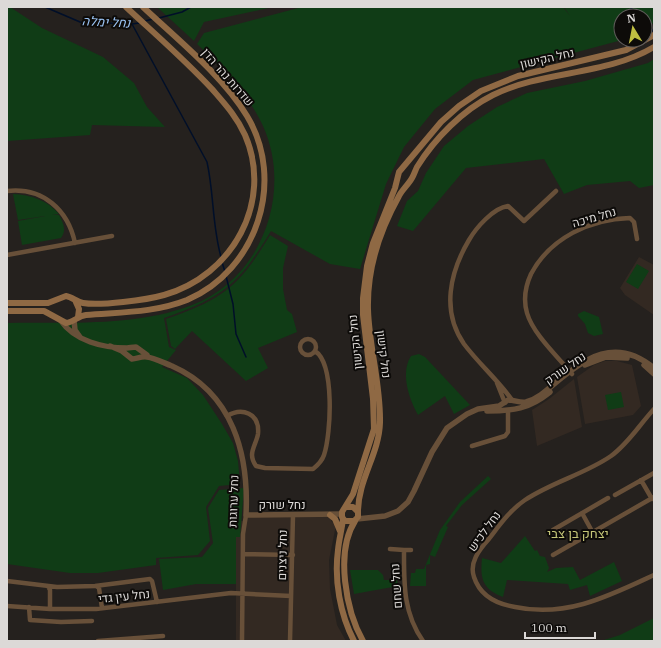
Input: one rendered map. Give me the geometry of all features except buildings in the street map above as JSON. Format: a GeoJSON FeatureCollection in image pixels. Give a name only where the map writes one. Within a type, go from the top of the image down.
{"type":"FeatureCollection","features":[{"type":"Feature","properties":{"kind":"main road","name":"שדרות נהר הדן"},"geometry":{"type":"LineString","coordinates":[[7,303],[45,303],[58,300],[66,296],[82,303],[119,302],[163,295],[184,288],[213,270],[229,253],[249,219],[253,202],[253,162],[246,136],[239,123],[230,110],[194,69],[126,7]]}},
{"type":"Feature","properties":{"kind":"main road","name":"שדרות נהר הדן"},"geometry":{"type":"LineString","coordinates":[[61,321],[66,322],[85,315],[124,314],[166,307],[188,299],[219,280],[241,256],[258,224],[264,205],[265,171],[263,160],[255,131],[248,117],[238,102],[200,60],[143,7]]}},
{"type":"Feature","properties":{"kind":"main road","name":"נחל הקישון"},"geometry":{"type":"LineString","coordinates":[[404,168],[441,122],[467,100],[485,88],[522,75],[616,53],[633,47],[654,35]]}},
{"type":"Feature","properties":{"kind":"main road","name":"נחל הקישון"},"geometry":{"type":"LineString","coordinates":[[411,179],[422,160],[448,129],[473,108],[494,95],[528,83],[619,62],[637,56],[654,47]]}},
{"type":"Feature","properties":{"kind":"main road"},"geometry":{"type":"LineString","coordinates":[[404,168],[411,170],[411,179],[405,182],[401,180],[399,174],[404,168]]}},
{"type":"Feature","properties":{"kind":"main road","name":"נחל הקישון"},"geometry":{"type":"LineString","coordinates":[[354,641],[345,622],[340,597],[337,558],[342,516],[356,487],[374,429],[373,406],[363,315],[363,298],[367,266],[372,243],[399,174]]}},
{"type":"Feature","properties":{"kind":"main road","name":"נחל קישון"},"geometry":{"type":"LineString","coordinates":[[364,641],[351,613],[346,578],[347,541],[349,532],[357,516],[360,490],[376,446],[379,430],[378,399],[368,317],[368,298],[372,267],[378,245],[386,223],[399,196],[411,179]]}},
{"type":"Feature","properties":{"kind":"main road"},"geometry":{"type":"LineString","coordinates":[[74,299],[79,307],[76,319]]}},
{"type":"Feature","properties":{"kind":"main road"},"geometry":{"type":"LineString","coordinates":[[54,316],[53,308],[58,300]]}},
{"type":"Feature","properties":{"kind":"main road"},"geometry":{"type":"LineString","coordinates":[[7,311],[41,311],[54,316],[61,321]]}},
{"type":"Feature","properties":{"kind":"main road"},"geometry":{"type":"LineString","coordinates":[[342,516],[348,522],[357,516],[353,507],[346,507]]}},
{"type":"Feature","properties":{"kind":"main road"},"geometry":{"type":"LineString","coordinates":[[330,515],[335,519],[340,532]]}},
{"type":"Feature","properties":{"kind":"street"},"geometry":{"type":"LineString","coordinates":[[7,191],[35,194],[53,203],[68,222],[75,243]]}},
{"type":"Feature","properties":{"kind":"street"},"geometry":{"type":"LineString","coordinates":[[472,446],[505,436],[508,432],[509,410],[515,405],[493,376],[463,342],[455,327],[450,300],[453,275],[463,251],[471,238],[499,209],[508,206],[524,221],[556,191]]}},
{"type":"Feature","properties":{"kind":"street","name":"נחל מיכה"},"geometry":{"type":"LineString","coordinates":[[571,372],[536,330],[528,316],[524,298],[527,284],[537,263],[552,247],[578,230],[630,218],[634,222],[637,239]]}},
{"type":"Feature","properties":{"kind":"street"},"geometry":{"type":"LineString","coordinates":[[7,255],[112,236]]}},
{"type":"Feature","properties":{"kind":"street"},"geometry":{"type":"LineString","coordinates":[[76,319],[76,332],[83,340]]}},
{"type":"Feature","properties":{"kind":"street"},"geometry":{"type":"LineString","coordinates":[[61,321],[73,334],[83,340],[129,349],[136,347],[139,355],[132,359],[128,355],[110,346]]}},
{"type":"Feature","properties":{"kind":"street"},"geometry":{"type":"LineString","coordinates":[[128,355],[129,349]]}},
{"type":"Feature","properties":{"kind":"street"},"geometry":{"type":"LineString","coordinates":[[227,416],[234,412],[243,411],[249,413],[253,418],[258,432],[252,453],[256,466],[265,468],[313,469],[318,465],[324,455],[330,412],[326,370],[323,358],[315,351]]}},
{"type":"Feature","properties":{"kind":"street","name":"נחל שורק"},"geometry":{"type":"LineString","coordinates":[[512,401],[520,403],[532,400],[590,358],[614,352],[635,357],[654,368]]}},
{"type":"Feature","properties":{"kind":"street","name":"נחל ערוגות"},"geometry":{"type":"LineString","coordinates":[[139,355],[150,358],[191,376],[214,397],[227,416],[234,430],[244,459],[247,491],[243,554],[242,641]]}},
{"type":"Feature","properties":{"kind":"street","name":"נחל שורק"},"geometry":{"type":"LineString","coordinates":[[467,414],[509,410],[534,404],[571,372],[592,361],[615,356],[642,364],[654,374]]}},
{"type":"Feature","properties":{"kind":"street"},"geometry":{"type":"LineString","coordinates":[[493,376],[499,386],[504,408],[509,410]]}},
{"type":"Feature","properties":{"kind":"street"},"geometry":{"type":"LineString","coordinates":[[504,403],[508,400],[512,401]]}},
{"type":"Feature","properties":{"kind":"street","name":"נחל שורק"},"geometry":{"type":"LineString","coordinates":[[357,516],[389,515],[403,508],[421,479],[441,436],[456,420],[467,414],[504,403]]}},
{"type":"Feature","properties":{"kind":"street","name":"נחל לכיש"},"geometry":{"type":"LineString","coordinates":[[654,409],[613,455],[524,501],[510,513],[483,545],[477,555],[472,571],[478,588],[486,596],[498,603],[533,610],[567,609],[591,603],[654,575]]}},
{"type":"Feature","properties":{"kind":"street","name":"נחל לכיש"},"geometry":{"type":"LineString","coordinates":[[646,418],[654,414]]}},
{"type":"Feature","properties":{"kind":"street"},"geometry":{"type":"LineString","coordinates":[[615,495],[654,473]]}},
{"type":"Feature","properties":{"kind":"street"},"geometry":{"type":"LineString","coordinates":[[553,555],[653,498],[641,480]]}},
{"type":"Feature","properties":{"kind":"street"},"geometry":{"type":"LineString","coordinates":[[553,530],[608,498]]}},
{"type":"Feature","properties":{"kind":"street"},"geometry":{"type":"LineString","coordinates":[[582,513],[593,532]]}},
{"type":"Feature","properties":{"kind":"street","name":"נחל שורק"},"geometry":{"type":"LineString","coordinates":[[246,515],[342,516]]}},
{"type":"Feature","properties":{"kind":"street","name":"נחל ניצנים"},"geometry":{"type":"LineString","coordinates":[[290,641],[293,515]]}},
{"type":"Feature","properties":{"kind":"street","name":"נחל שחם"},"geometry":{"type":"LineString","coordinates":[[390,549],[411,550]]}},
{"type":"Feature","properties":{"kind":"street","name":"נחל שחם"},"geometry":{"type":"LineString","coordinates":[[404,550],[404,590],[407,610],[413,625],[423,641]]}},
{"type":"Feature","properties":{"kind":"street"},"geometry":{"type":"LineString","coordinates":[[243,554],[293,555]]}},
{"type":"Feature","properties":{"kind":"street"},"geometry":{"type":"LineString","coordinates":[[7,581],[48,586],[95,586],[150,579],[152,581],[157,602]]}},
{"type":"Feature","properties":{"kind":"street"},"geometry":{"type":"LineString","coordinates":[[48,586],[50,590],[50,608]]}},
{"type":"Feature","properties":{"kind":"street"},"geometry":{"type":"LineString","coordinates":[[95,586],[99,588],[102,608]]}},
{"type":"Feature","properties":{"kind":"street","name":"נחל ניצנים"},"geometry":{"type":"LineString","coordinates":[[242,593],[291,596]]}},
{"type":"Feature","properties":{"kind":"street","name":"נחל עין גדי"},"geometry":{"type":"LineString","coordinates":[[7,606],[102,608],[242,593]]}},
{"type":"Feature","properties":{"kind":"street"},"geometry":{"type":"LineString","coordinates":[[29,607],[28,616],[30,620],[62,622],[92,621]]}},
{"type":"Feature","properties":{"kind":"street"},"geometry":{"type":"LineString","coordinates":[[98,641],[163,636]]}},
{"type":"Feature","properties":{"kind":"shaded area"},"geometry":{"type":"Polygon","coordinates":[[[639,257],[654,265],[654,315],[625,295],[620,288],[639,257]]]}},
{"type":"Feature","properties":{"kind":"shaded area"},"geometry":{"type":"Polygon","coordinates":[[[605,361],[617,361],[632,365],[641,406],[633,415],[585,424],[577,377],[594,365],[605,361]]]}},
{"type":"Feature","properties":{"kind":"shaded area"},"geometry":{"type":"Polygon","coordinates":[[[574,379],[582,427],[537,446],[532,410],[549,399],[574,379]]]}},
{"type":"Feature","properties":{"kind":"shaded area"},"geometry":{"type":"Polygon","coordinates":[[[247,517],[332,517],[331,521],[335,524],[335,530],[329,560],[330,589],[337,625],[346,641],[236,641],[236,537],[240,536],[241,521],[247,521],[247,517]]]}},
{"type":"Feature","properties":{"kind":"green space"},"geometry":{"type":"Polygon","coordinates":[[[7,7],[10,7],[42,28],[103,57],[134,83],[147,107],[165,127],[92,125],[90,135],[7,141],[7,7]]]}},
{"type":"Feature","properties":{"kind":"green space"},"geometry":{"type":"Polygon","coordinates":[[[157,7],[273,7],[204,22],[194,41],[157,7]]]}},
{"type":"Feature","properties":{"kind":"green space"},"geometry":{"type":"Polygon","coordinates":[[[302,7],[563,7],[570,16],[564,7],[654,7],[653,23],[653,8],[613,8],[613,42],[473,80],[435,109],[404,147],[386,184],[360,269],[330,264],[271,231],[249,264],[239,277],[228,287],[201,303],[164,318],[169,347],[176,350],[162,367],[187,378],[203,395],[233,443],[238,461],[240,484],[219,486],[206,507],[210,541],[198,555],[156,558],[156,565],[98,573],[70,573],[7,564],[7,323],[77,323],[125,320],[148,317],[192,305],[216,293],[237,275],[253,254],[265,230],[272,205],[274,178],[271,152],[263,126],[243,92],[216,62],[197,44],[204,33],[302,7]]]}},
{"type":"Feature","properties":{"kind":"green space"},"geometry":{"type":"Polygon","coordinates":[[[654,59],[654,185],[639,188],[630,181],[587,185],[564,194],[544,159],[466,168],[413,231],[397,226],[407,201],[418,191],[426,173],[444,146],[468,126],[497,107],[527,93],[585,81],[648,63],[654,59]]]}},
{"type":"Feature","properties":{"kind":"green space"},"geometry":{"type":"Polygon","coordinates":[[[13,194],[38,199],[49,205],[59,214],[18,220],[13,194]]]}},
{"type":"Feature","properties":{"kind":"green space"},"geometry":{"type":"Polygon","coordinates":[[[59,215],[62,220],[64,232],[61,238],[22,245],[18,221],[59,215]]]}},
{"type":"Feature","properties":{"kind":"green space"},"geometry":{"type":"Polygon","coordinates":[[[270,235],[288,246],[283,268],[283,289],[287,310],[292,314],[297,332],[258,348],[268,368],[246,381],[192,331],[175,349],[171,346],[166,319],[202,305],[228,289],[249,267],[270,235]]]}},
{"type":"Feature","properties":{"kind":"green space"},"geometry":{"type":"Polygon","coordinates":[[[637,264],[649,271],[638,289],[626,282],[637,264]]]}},
{"type":"Feature","properties":{"kind":"green space"},"geometry":{"type":"Polygon","coordinates":[[[584,311],[599,317],[603,334],[594,336],[588,333],[585,324],[578,316],[578,314],[584,311]]]}},
{"type":"Feature","properties":{"kind":"green space"},"geometry":{"type":"Polygon","coordinates":[[[419,354],[425,357],[470,405],[454,414],[445,396],[418,415],[409,394],[406,370],[411,356],[419,354]]]}},
{"type":"Feature","properties":{"kind":"green space"},"geometry":{"type":"Polygon","coordinates":[[[621,392],[624,407],[608,410],[605,395],[621,392]]]}},
{"type":"Feature","properties":{"kind":"green space"},"geometry":{"type":"Polygon","coordinates":[[[488,476],[491,479],[462,505],[446,526],[448,527],[435,557],[430,555],[430,564],[426,565],[426,586],[410,586],[411,573],[415,573],[416,569],[424,569],[440,530],[460,502],[488,476]]]}},
{"type":"Feature","properties":{"kind":"green space"},"geometry":{"type":"Polygon","coordinates":[[[244,488],[240,537],[236,537],[236,584],[196,584],[163,590],[159,559],[202,557],[213,543],[208,508],[219,490],[244,488]]]}},
{"type":"Feature","properties":{"kind":"green space"},"geometry":{"type":"Polygon","coordinates":[[[525,536],[535,551],[537,550],[540,556],[545,557],[549,568],[547,572],[556,568],[573,567],[580,580],[614,562],[622,581],[590,596],[587,585],[570,590],[568,584],[507,580],[503,597],[496,594],[487,586],[482,577],[482,558],[501,563],[525,536]]]}},
{"type":"Feature","properties":{"kind":"green space"},"geometry":{"type":"Polygon","coordinates":[[[350,570],[378,570],[383,575],[384,580],[397,580],[398,586],[354,594],[350,570]]]}},
{"type":"Feature","properties":{"kind":"green space"},"geometry":{"type":"Polygon","coordinates":[[[654,618],[654,641],[601,641],[620,635],[654,618]]]}},
{"type":"Feature","properties":{"kind":"waterway","name":"נחל ימלה"},"geometry":{"type":"LineString","coordinates":[[45,7],[80,22],[139,23]]}},
{"type":"Feature","properties":{"kind":"waterway","name":"נחל ימלה"},"geometry":{"type":"LineString","coordinates":[[159,18],[182,12],[191,7]]}},
{"type":"Feature","properties":{"kind":"waterway","name":"נחל ימלה"},"geometry":{"type":"LineString","coordinates":[[145,21],[153,19]]}},
{"type":"Feature","properties":{"kind":"waterway"},"geometry":{"type":"LineString","coordinates":[[132,24],[207,162],[216,233],[221,257]]}},
{"type":"Feature","properties":{"kind":"waterway"},"geometry":{"type":"LineString","coordinates":[[222,262],[225,272]]}},
{"type":"Feature","properties":{"kind":"waterway"},"geometry":{"type":"LineString","coordinates":[[226,276],[233,304],[236,334],[246,357]]}},
{"type":"Feature","properties":{"kind":"district","name":"יצחק בן צבי"},"geometry":{"type":"Point","coordinates":[578,533]}}]}
